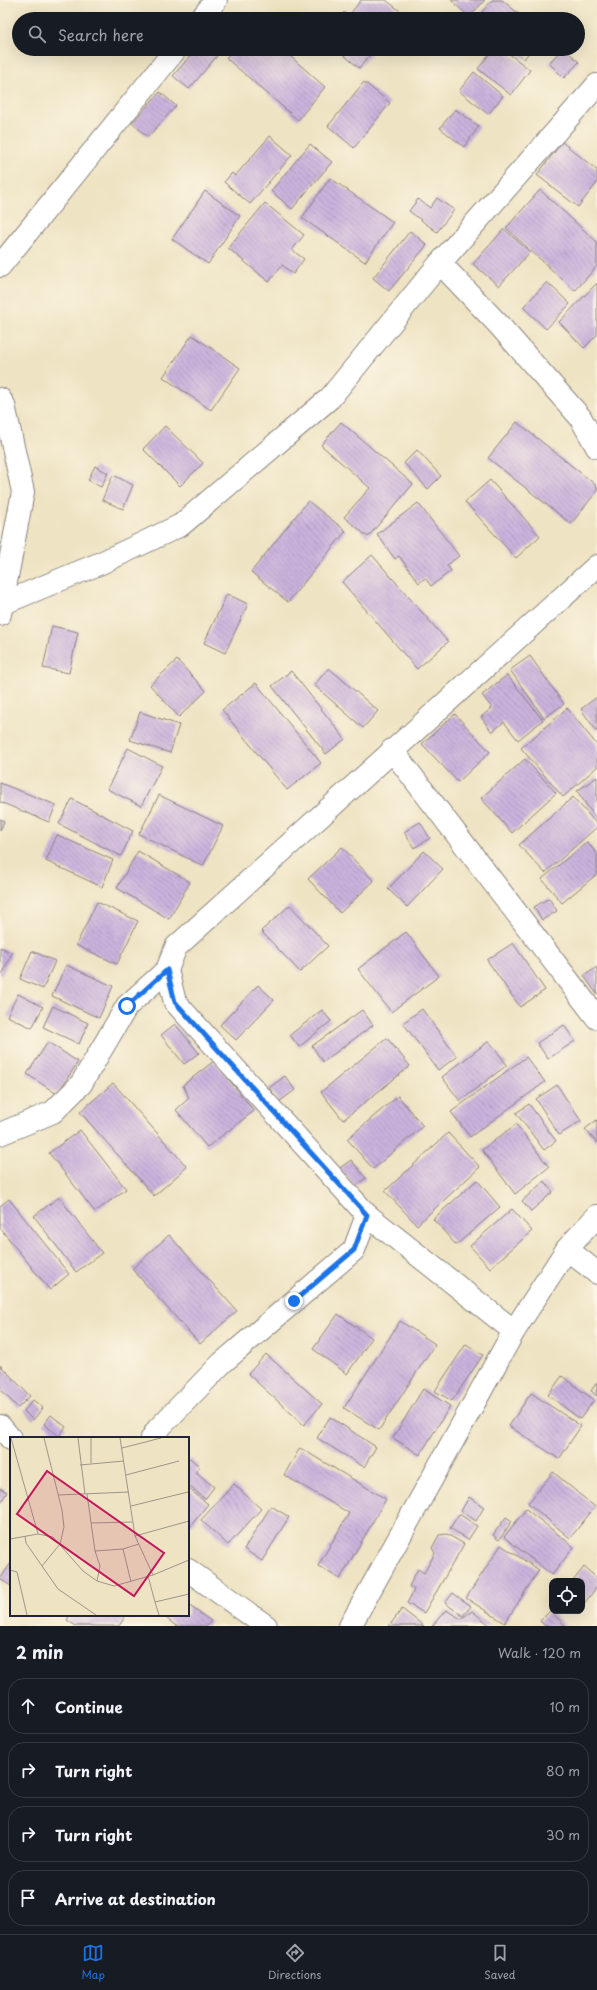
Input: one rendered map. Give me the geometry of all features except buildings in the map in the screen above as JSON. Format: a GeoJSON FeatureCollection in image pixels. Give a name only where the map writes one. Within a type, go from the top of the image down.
{"type":"FeatureCollection","features":[{"type":"Feature","properties":{"kind":"street"},"geometry":{"type":"LineString","coordinates":[[207,12],[216,0]]}},
{"type":"Feature","properties":{"kind":"street"},"geometry":{"type":"LineString","coordinates":[[0,266],[170,56]]}},
{"type":"Feature","properties":{"kind":"street"},"geometry":{"type":"LineString","coordinates":[[1,607],[101,563],[181,525],[330,398],[440,263],[597,85]]}},
{"type":"Feature","properties":{"kind":"street"},"geometry":{"type":"LineString","coordinates":[[440,263],[500,325],[580,418],[597,447]]}},
{"type":"Feature","properties":{"kind":"street"},"geometry":{"type":"LineString","coordinates":[[0,399],[4,405],[23,492],[1,607]]}},
{"type":"Feature","properties":{"kind":"street"},"geometry":{"type":"LineString","coordinates":[[0,1134],[53,1112],[81,1084],[127,1006],[167,970],[176,947],[597,566]]}},
{"type":"Feature","properties":{"kind":"street"},"geometry":{"type":"LineString","coordinates":[[392,750],[597,1018]]}},
{"type":"Feature","properties":{"kind":"street"},"geometry":{"type":"LineString","coordinates":[[167,970],[175,1002],[367,1215],[514,1331]]}},
{"type":"Feature","properties":{"kind":"street"},"geometry":{"type":"LineString","coordinates":[[153,1437],[158,1428],[222,1363],[354,1250],[367,1215]]}},
{"type":"Feature","properties":{"kind":"street"},"geometry":{"type":"LineString","coordinates":[[350,1626],[514,1331],[567,1249],[597,1216]]}},
{"type":"Feature","properties":{"kind":"street"},"geometry":{"type":"LineString","coordinates":[[567,1249],[597,1273]]}},
{"type":"Feature","properties":{"kind":"street"},"geometry":{"type":"LineString","coordinates":[[0,1426],[10,1438]]}},
{"type":"Feature","properties":{"kind":"street"},"geometry":{"type":"LineString","coordinates":[[189,1571],[266,1626]]}},
{"type":"Feature","properties":{"kind":"route"},"geometry":{"type":"LineString","coordinates":[[127,1006],[167,970],[175,1002],[367,1215],[354,1250],[294,1301]]}}]}
